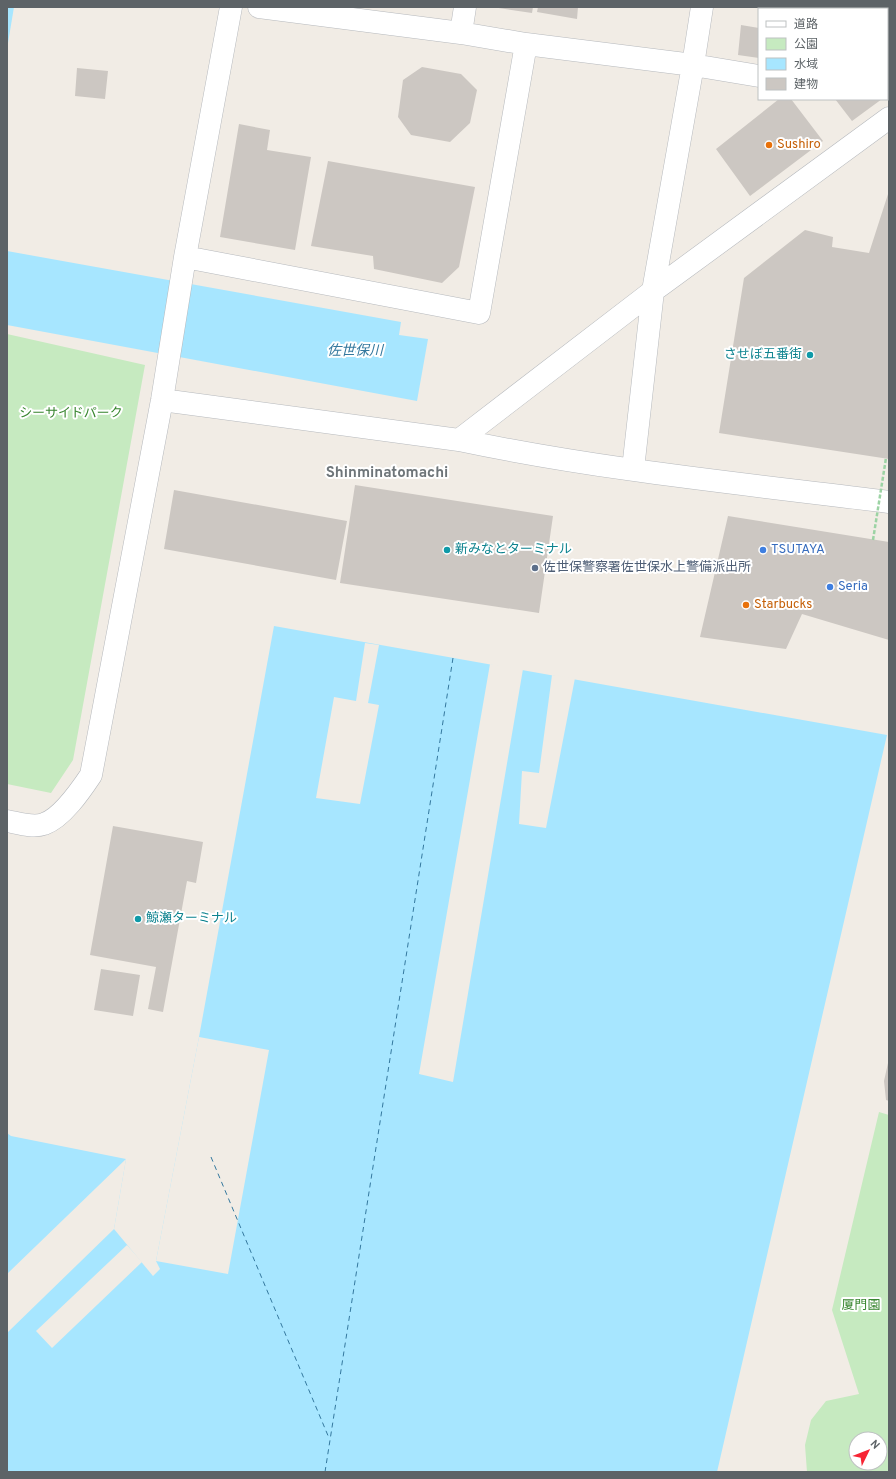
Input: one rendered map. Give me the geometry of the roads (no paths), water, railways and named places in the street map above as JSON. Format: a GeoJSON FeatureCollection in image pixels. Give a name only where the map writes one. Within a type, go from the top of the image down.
{"type":"FeatureCollection","features":[{"type":"Feature","properties":{"kind":"street"},"geometry":{"type":"LineString","coordinates":[[7,821],[33,826],[44,824],[54,819],[74,799],[91,775],[162,400],[185,257],[231,7]]}},
{"type":"Feature","properties":{"kind":"street"},"geometry":{"type":"LineString","coordinates":[[259,7],[461,33],[526,44],[693,65],[758,76]]}},
{"type":"Feature","properties":{"kind":"street"},"geometry":{"type":"LineString","coordinates":[[461,33],[465,7]]}},
{"type":"Feature","properties":{"kind":"street"},"geometry":{"type":"LineString","coordinates":[[634,469],[653,291],[702,7]]}},
{"type":"Feature","properties":{"kind":"street"},"geometry":{"type":"LineString","coordinates":[[185,257],[479,314],[526,44]]}},
{"type":"Feature","properties":{"kind":"street"},"geometry":{"type":"LineString","coordinates":[[459,440],[653,291],[889,118]]}},
{"type":"Feature","properties":{"kind":"street"},"geometry":{"type":"LineString","coordinates":[[162,400],[459,440],[634,469],[889,502]]}},
{"type":"Feature","properties":{"kind":"water"},"geometry":{"type":"Polygon","coordinates":[[[7,7],[14,7],[7,49],[7,7]]]}},
{"type":"Feature","properties":{"kind":"water","name":"佐世保川"},"geometry":{"type":"Polygon","coordinates":[[[7,251],[401,322],[399,335],[428,339],[417,401],[7,325],[7,251]]]}},
{"type":"Feature","properties":{"kind":"water"},"geometry":{"type":"Polygon","coordinates":[[[274,626],[887,735],[717,1472],[7,1472],[7,1133],[11,1136],[126,1159],[114,1229],[153,1276],[160,1269],[156,1261],[199,1037],[274,626]]]}},
{"type":"Feature","properties":{"kind":"place","name":"Sushiro"},"geometry":{"type":"Point","coordinates":[769,145]}},
{"type":"Feature","properties":{"kind":"place","name":"させぼ五番街"},"geometry":{"type":"Point","coordinates":[810,355]}},
{"type":"Feature","properties":{"kind":"place","name":"新みなとターミナル"},"geometry":{"type":"Point","coordinates":[447,550]}},
{"type":"Feature","properties":{"kind":"place","name":"TSUTAYA"},"geometry":{"type":"Point","coordinates":[763,550]}},
{"type":"Feature","properties":{"kind":"place","name":"佐世保警察署佐世保水上警備派出所"},"geometry":{"type":"Point","coordinates":[535,568]}},
{"type":"Feature","properties":{"kind":"place","name":"Seria"},"geometry":{"type":"Point","coordinates":[830,587]}},
{"type":"Feature","properties":{"kind":"place","name":"Starbucks"},"geometry":{"type":"Point","coordinates":[746,605]}},
{"type":"Feature","properties":{"kind":"place","name":"鯨瀬ターミナル"},"geometry":{"type":"Point","coordinates":[138,919]}},
{"type":"Feature","properties":{"kind":"district","name":"Shinminatomachi"},"geometry":{"type":"Point","coordinates":[387,473]}},
{"type":"Feature","properties":{"kind":"park label","name":"シーサイドパーク"},"geometry":{"type":"Point","coordinates":[71,414]}},
{"type":"Feature","properties":{"kind":"park label","name":"厦門園"},"geometry":{"type":"Point","coordinates":[861,1306]}}]}
